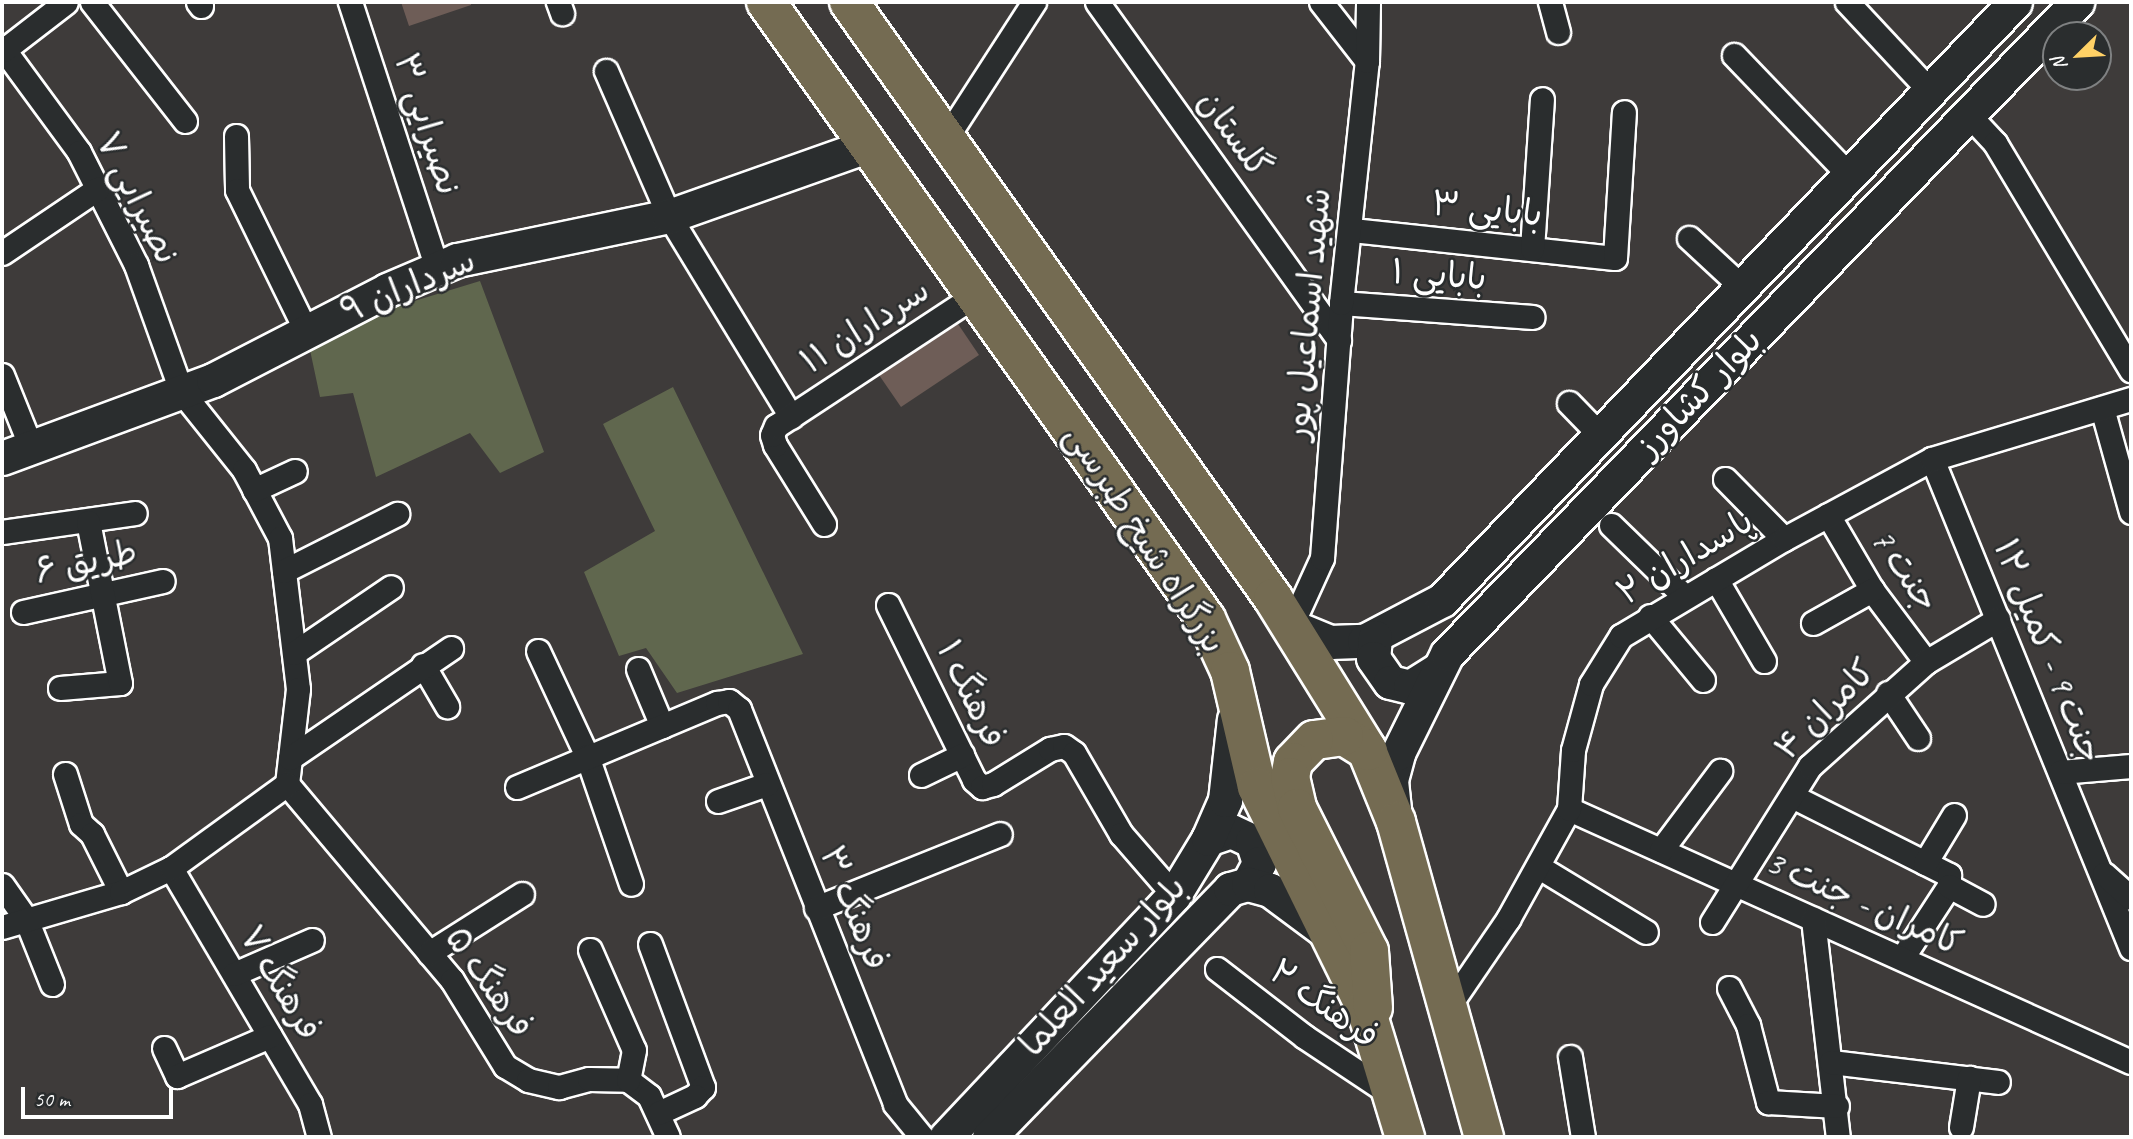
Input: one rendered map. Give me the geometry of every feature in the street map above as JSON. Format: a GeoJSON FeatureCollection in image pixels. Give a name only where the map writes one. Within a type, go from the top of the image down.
{"type":"FeatureCollection","features":[{"type":"Feature","properties":{"kind":"highway","name":"بزرگراه شیخ طبرسی"},"geometry":{"type":"LineString","coordinates":[[766,2],[1195,603],[1226,661],[1262,799],[1373,1030],[1405,1137]]}},
{"type":"Feature","properties":{"kind":"highway","name":"بزرگراه شیخ طبرسی"},"geometry":{"type":"LineString","coordinates":[[849,2],[1291,626],[1368,751],[1396,822],[1484,1137]]}},
{"type":"Feature","properties":{"kind":"highway"},"geometry":{"type":"LineString","coordinates":[[1368,751],[1344,736],[1314,740],[1293,762],[1290,777],[1297,808],[1369,951],[1373,1030]]}},
{"type":"Feature","properties":{"kind":"main road","name":"بلوار کشاورز"},"geometry":{"type":"LineString","coordinates":[[1291,626],[1330,642],[1376,637],[1442,600],[2015,2]]}},
{"type":"Feature","properties":{"kind":"main road","name":"بلوار کشاورز"},"geometry":{"type":"LineString","coordinates":[[1396,822],[1393,767],[1436,671],[1447,654],[2077,2]]}},
{"type":"Feature","properties":{"kind":"main road","name":"سرداران ۹"},"geometry":{"type":"LineString","coordinates":[[16,453],[213,380],[306,331],[437,268],[496,251],[669,216],[869,145]]}},
{"type":"Feature","properties":{"kind":"main road"},"geometry":{"type":"LineString","coordinates":[[1376,637],[1373,658],[1390,682],[1410,687],[1436,671]]}},
{"type":"Feature","properties":{"kind":"main road","name":"بلوار سعید العلما"},"geometry":{"type":"LineString","coordinates":[[946,1137],[1174,895],[1208,839],[1230,780],[1234,692]]}},
{"type":"Feature","properties":{"kind":"main road"},"geometry":{"type":"LineString","coordinates":[[1208,839],[1231,831],[1252,841],[1259,863],[1248,884],[1279,895],[1329,934]]}},
{"type":"Feature","properties":{"kind":"main road","name":"بلوار سعید العلما"},"geometry":{"type":"LineString","coordinates":[[989,1137],[1221,895],[1248,884]]}},
{"type":"Feature","properties":{"kind":"street"},"geometry":{"type":"LineString","coordinates":[[3,48],[66,2]]}},
{"type":"Feature","properties":{"kind":"street"},"geometry":{"type":"LineString","coordinates":[[92,2],[185,121]]}},
{"type":"Feature","properties":{"kind":"street","name":"نصیرایی ۳"},"geometry":{"type":"LineString","coordinates":[[350,2],[437,268]]}},
{"type":"Feature","properties":{"kind":"street"},"geometry":{"type":"LineString","coordinates":[[946,138],[1034,2]]}},
{"type":"Feature","properties":{"kind":"street","name":"گلستان"},"geometry":{"type":"LineString","coordinates":[[1097,2],[1339,340]]}},
{"type":"Feature","properties":{"kind":"street"},"geometry":{"type":"LineString","coordinates":[[1321,2],[1367,61]]}},
{"type":"Feature","properties":{"kind":"street","name":"شهید اسماعیل پور"},"geometry":{"type":"LineString","coordinates":[[1291,626],[1322,558],[1341,303],[1352,230],[1367,61],[1368,2]]}},
{"type":"Feature","properties":{"kind":"street"},"geometry":{"type":"LineString","coordinates":[[1550,2],[1558,32]]}},
{"type":"Feature","properties":{"kind":"street"},"geometry":{"type":"LineString","coordinates":[[1847,2],[1930,91]]}},
{"type":"Feature","properties":{"kind":"street","name":"نصیرایی ۷"},"geometry":{"type":"LineString","coordinates":[[3,48],[79,152],[135,265],[181,391],[254,490],[280,538],[298,689],[287,783]]}},
{"type":"Feature","properties":{"kind":"street"},"geometry":{"type":"LineString","coordinates":[[1734,55],[1849,175]]}},
{"type":"Feature","properties":{"kind":"street"},"geometry":{"type":"LineString","coordinates":[[606,71],[669,216],[791,417],[776,426],[772,435],[775,445],[824,524]]}},
{"type":"Feature","properties":{"kind":"street"},"geometry":{"type":"LineString","coordinates":[[1532,249],[1542,99]]}},
{"type":"Feature","properties":{"kind":"street","name":"بابایی ۳"},"geometry":{"type":"LineString","coordinates":[[1352,230],[1615,258],[1624,113]]}},
{"type":"Feature","properties":{"kind":"street"},"geometry":{"type":"LineString","coordinates":[[1968,114],[1995,143],[2131,370]]}},
{"type":"Feature","properties":{"kind":"street"},"geometry":{"type":"LineString","coordinates":[[236,136],[237,190],[306,331]]}},
{"type":"Feature","properties":{"kind":"street"},"geometry":{"type":"LineString","coordinates":[[2,253],[97,189]]}},
{"type":"Feature","properties":{"kind":"street"},"geometry":{"type":"LineString","coordinates":[[1689,237],[1742,287]]}},
{"type":"Feature","properties":{"kind":"street","name":"سرداران ۱۱"},"geometry":{"type":"LineString","coordinates":[[791,417],[977,294]]}},
{"type":"Feature","properties":{"kind":"street","name":"بابایی ۱"},"geometry":{"type":"LineString","coordinates":[[1341,303],[1532,317]]}},
{"type":"Feature","properties":{"kind":"street"},"geometry":{"type":"LineString","coordinates":[[2,375],[16,453]]}},
{"type":"Feature","properties":{"kind":"street","name":"پاسداران ۲"},"geometry":{"type":"LineString","coordinates":[[1448,1007],[1539,867],[1569,809],[1573,750],[1591,684],[1620,636],[1783,539],[1932,459],[2131,399]]}},
{"type":"Feature","properties":{"kind":"street"},"geometry":{"type":"LineString","coordinates":[[1569,403],[1600,435]]}},
{"type":"Feature","properties":{"kind":"street"},"geometry":{"type":"LineString","coordinates":[[2102,408],[2131,512]]}},
{"type":"Feature","properties":{"kind":"street","name":"جنت 9 - کمیل ۱۲"},"geometry":{"type":"LineString","coordinates":[[1932,459],[2131,948]]}},
{"type":"Feature","properties":{"kind":"street"},"geometry":{"type":"LineString","coordinates":[[254,490],[295,471]]}},
{"type":"Feature","properties":{"kind":"street"},"geometry":{"type":"LineString","coordinates":[[1726,479],[1783,539]]}},
{"type":"Feature","properties":{"kind":"street"},"geometry":{"type":"LineString","coordinates":[[2,532],[88,522],[135,513]]}},
{"type":"Feature","properties":{"kind":"street"},"geometry":{"type":"LineString","coordinates":[[284,571],[397,514]]}},
{"type":"Feature","properties":{"kind":"street","name":"جنت 7"},"geometry":{"type":"LineString","coordinates":[[1828,515],[1872,590],[1926,662]]}},
{"type":"Feature","properties":{"kind":"street"},"geometry":{"type":"LineString","coordinates":[[60,688],[120,683],[100,595],[88,522]]}},
{"type":"Feature","properties":{"kind":"street"},"geometry":{"type":"LineString","coordinates":[[1611,524],[1685,597]]}},
{"type":"Feature","properties":{"kind":"street"},"geometry":{"type":"LineString","coordinates":[[1716,579],[1764,661]]}},
{"type":"Feature","properties":{"kind":"street","name":"طریق ۶"},"geometry":{"type":"LineString","coordinates":[[23,612],[163,581]]}},
{"type":"Feature","properties":{"kind":"street"},"geometry":{"type":"LineString","coordinates":[[293,653],[391,587]]}},
{"type":"Feature","properties":{"kind":"street"},"geometry":{"type":"LineString","coordinates":[[1813,623],[1872,590]]}},
{"type":"Feature","properties":{"kind":"street","name":"فرهنگ ۱"},"geometry":{"type":"LineString","coordinates":[[888,605],[962,755],[982,787],[1050,749],[1064,746],[1074,753],[1121,834],[1174,895]]}},
{"type":"Feature","properties":{"kind":"street"},"geometry":{"type":"LineString","coordinates":[[1650,616],[1703,680]]}},
{"type":"Feature","properties":{"kind":"street","name":"کامران ۴"},"geometry":{"type":"LineString","coordinates":[[1712,922],[1810,766],[1888,693],[1926,662],[1997,619]]}},
{"type":"Feature","properties":{"kind":"street"},"geometry":{"type":"LineString","coordinates":[[290,758],[451,648]]}},
{"type":"Feature","properties":{"kind":"street"},"geometry":{"type":"LineString","coordinates":[[538,652],[587,756],[631,884]]}},
{"type":"Feature","properties":{"kind":"street"},"geometry":{"type":"LineString","coordinates":[[423,665],[447,706]]}},
{"type":"Feature","properties":{"kind":"street"},"geometry":{"type":"LineString","coordinates":[[517,787],[662,726],[638,669]]}},
{"type":"Feature","properties":{"kind":"street"},"geometry":{"type":"LineString","coordinates":[[1888,693],[1918,738]]}},
{"type":"Feature","properties":{"kind":"street","name":"فرهنگ ۳"},"geometry":{"type":"LineString","coordinates":[[662,726],[729,701],[739,709],[895,1104],[922,1137]]}},
{"type":"Feature","properties":{"kind":"street"},"geometry":{"type":"LineString","coordinates":[[921,775],[962,755]]}},
{"type":"Feature","properties":{"kind":"street"},"geometry":{"type":"LineString","coordinates":[[2060,772],[2131,766]]}},
{"type":"Feature","properties":{"kind":"street"},"geometry":{"type":"LineString","coordinates":[[1661,850],[1720,771]]}},
{"type":"Feature","properties":{"kind":"street"},"geometry":{"type":"LineString","coordinates":[[65,774],[81,824],[92,834],[121,892]]}},
{"type":"Feature","properties":{"kind":"street"},"geometry":{"type":"LineString","coordinates":[[2,927],[121,892],[171,869],[287,783]]}},
{"type":"Feature","properties":{"kind":"street","name":"فرهنگ ۵"},"geometry":{"type":"LineString","coordinates":[[287,783],[452,981],[505,1066],[528,1080],[559,1087],[589,1079],[628,1080]]}},
{"type":"Feature","properties":{"kind":"street"},"geometry":{"type":"LineString","coordinates":[[718,802],[767,784]]}},
{"type":"Feature","properties":{"kind":"street"},"geometry":{"type":"LineString","coordinates":[[1791,796],[1949,875],[1949,886],[1902,958]]}},
{"type":"Feature","properties":{"kind":"street","name":"کامران - جنت 3"},"geometry":{"type":"LineString","coordinates":[[1569,809],[2131,1062]]}},
{"type":"Feature","properties":{"kind":"street"},"geometry":{"type":"LineString","coordinates":[[1925,863],[1954,815]]}},
{"type":"Feature","properties":{"kind":"street"},"geometry":{"type":"LineString","coordinates":[[816,908],[1000,834]]}},
{"type":"Feature","properties":{"kind":"street"},"geometry":{"type":"LineString","coordinates":[[1539,867],[1646,932]]}},
{"type":"Feature","properties":{"kind":"street","name":"فرهنگ ۷"},"geometry":{"type":"LineString","coordinates":[[171,869],[310,1104],[319,1137]]}},
{"type":"Feature","properties":{"kind":"street"},"geometry":{"type":"LineString","coordinates":[[2099,870],[2131,898]]}},
{"type":"Feature","properties":{"kind":"street"},"geometry":{"type":"LineString","coordinates":[[2,885],[26,919],[52,984]]}},
{"type":"Feature","properties":{"kind":"street"},"geometry":{"type":"LineString","coordinates":[[1949,886],[1983,904]]}},
{"type":"Feature","properties":{"kind":"street"},"geometry":{"type":"LineString","coordinates":[[429,953],[523,894]]}},
{"type":"Feature","properties":{"kind":"street"},"geometry":{"type":"LineString","coordinates":[[1813,919],[1837,1105],[1838,1137]]}},
{"type":"Feature","properties":{"kind":"street"},"geometry":{"type":"LineString","coordinates":[[233,974],[312,940]]}},
{"type":"Feature","properties":{"kind":"street"},"geometry":{"type":"LineString","coordinates":[[650,944],[703,1087],[695,1096],[659,1113]]}},
{"type":"Feature","properties":{"kind":"street"},"geometry":{"type":"LineString","coordinates":[[590,950],[635,1050],[628,1080],[649,1096],[668,1137]]}},
{"type":"Feature","properties":{"kind":"street","name":"فرهنگ ۲"},"geometry":{"type":"LineString","coordinates":[[1217,969],[1305,1037],[1392,1095]]}},
{"type":"Feature","properties":{"kind":"street"},"geometry":{"type":"LineString","coordinates":[[1729,988],[1748,1025],[1768,1102],[1837,1105]]}},
{"type":"Feature","properties":{"kind":"street"},"geometry":{"type":"LineString","coordinates":[[164,1048],[177,1076],[270,1036]]}},
{"type":"Feature","properties":{"kind":"street"},"geometry":{"type":"LineString","coordinates":[[1570,1057],[1583,1137]]}},
{"type":"Feature","properties":{"kind":"street"},"geometry":{"type":"LineString","coordinates":[[1831,1062],[1998,1082]]}},
{"type":"Feature","properties":{"kind":"street"},"geometry":{"type":"LineString","coordinates":[[1961,1127],[1969,1078]]}},
{"type":"Feature","properties":{"kind":"green space"},"geometry":{"type":"Polygon","coordinates":[[[480,281],[544,452],[500,473],[470,433],[376,477],[353,393],[320,397],[310,350],[375,313],[480,281]]]}},
{"type":"Feature","properties":{"kind":"green space"},"geometry":{"type":"Polygon","coordinates":[[[673,387],[803,654],[677,693],[646,648],[619,656],[584,572],[655,531],[603,424],[673,387]]]}},
{"type":"Feature","properties":{"kind":"building"},"geometry":{"type":"Polygon","coordinates":[[[401,2],[471,2],[471,5],[409,26],[401,2]]]}},
{"type":"Feature","properties":{"kind":"building"},"geometry":{"type":"Polygon","coordinates":[[[958,324],[979,355],[901,407],[879,375],[958,324]]]}}]}
